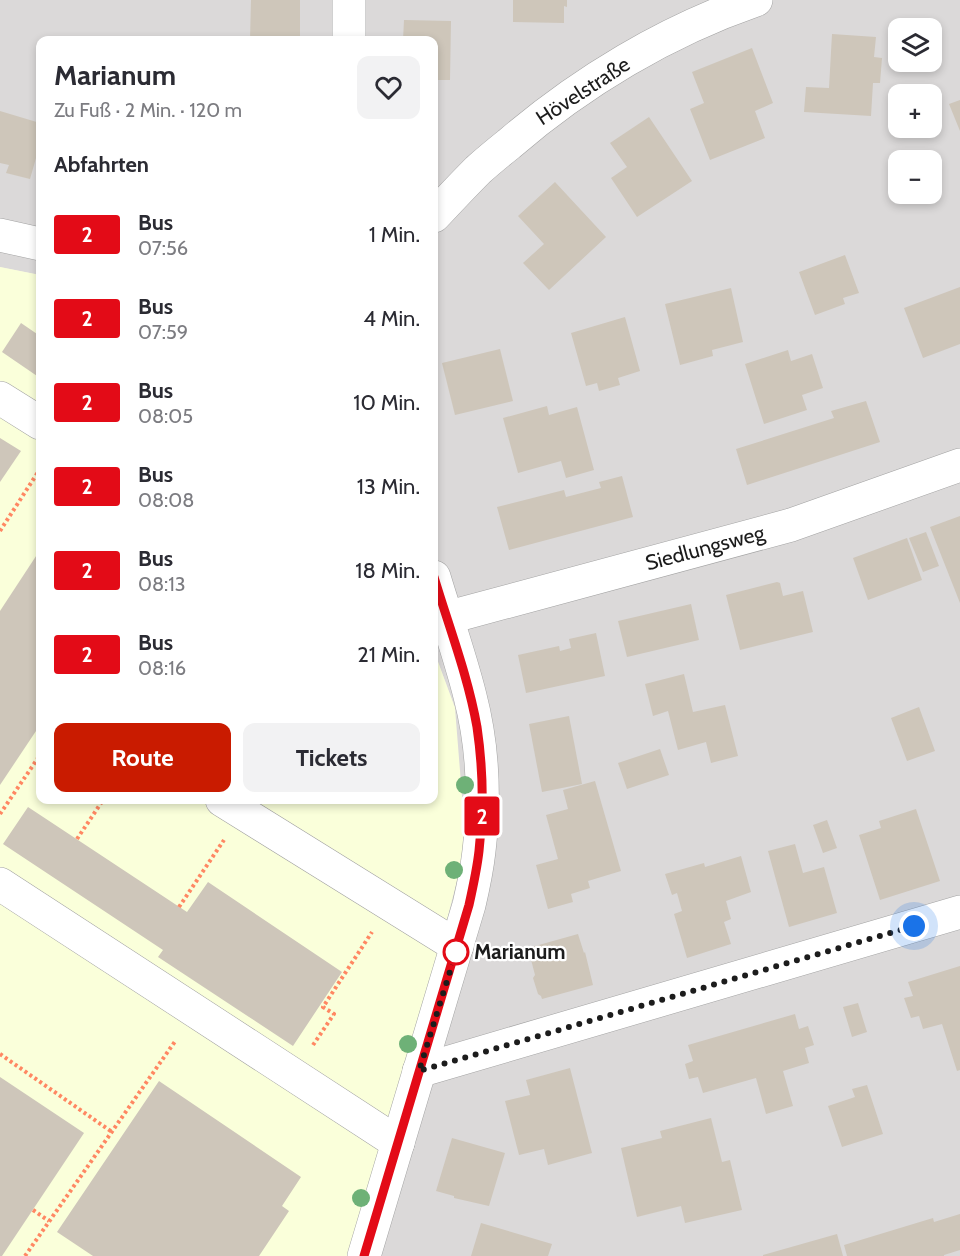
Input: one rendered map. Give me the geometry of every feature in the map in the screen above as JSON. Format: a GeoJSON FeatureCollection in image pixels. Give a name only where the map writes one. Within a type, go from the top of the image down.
{"type":"FeatureCollection","features":[{"type":"Feature","properties":{"kind":"street"},"geometry":{"type":"LineString","coordinates":[[349,0],[349,36]]}},
{"type":"Feature","properties":{"kind":"street","name":"Hövelstraße"},"geometry":{"type":"LineString","coordinates":[[438,212],[479,169],[527,128],[597,78],[669,37],[756,0]]}},
{"type":"Feature","properties":{"kind":"street"},"geometry":{"type":"LineString","coordinates":[[0,235],[36,243]]}},
{"type":"Feature","properties":{"kind":"street"},"geometry":{"type":"LineString","coordinates":[[0,398],[36,420]]}},
{"type":"Feature","properties":{"kind":"street","name":"Siedlungsweg"},"geometry":{"type":"LineString","coordinates":[[446,618],[791,525],[960,465]]}},
{"type":"Feature","properties":{"kind":"street"},"geometry":{"type":"LineString","coordinates":[[364,1256],[469,905],[479,853],[482,812],[481,760],[477,728],[471,697],[438,591]]}},
{"type":"Feature","properties":{"kind":"street"},"geometry":{"type":"LineString","coordinates":[[232,806],[457,946]]}},
{"type":"Feature","properties":{"kind":"street"},"geometry":{"type":"LineString","coordinates":[[0,884],[398,1143]]}},
{"type":"Feature","properties":{"kind":"street"},"geometry":{"type":"LineString","coordinates":[[419,1071],[960,912]]}},
{"type":"Feature","properties":{"kind":"path"},"geometry":{"type":"LineString","coordinates":[[0,531],[36,478]]}},
{"type":"Feature","properties":{"kind":"path"},"geometry":{"type":"LineString","coordinates":[[0,814],[36,761]]}},
{"type":"Feature","properties":{"kind":"path"},"geometry":{"type":"LineString","coordinates":[[77,839],[100,804]]}},
{"type":"Feature","properties":{"kind":"path"},"geometry":{"type":"LineString","coordinates":[[179,907],[232,806]]}},
{"type":"Feature","properties":{"kind":"path"},"geometry":{"type":"LineString","coordinates":[[294,1075],[334,1014],[323,1007],[390,904]]}},
{"type":"Feature","properties":{"kind":"path"},"geometry":{"type":"LineString","coordinates":[[25,1256],[196,1011]]}},
{"type":"Feature","properties":{"kind":"path"},"geometry":{"type":"LineString","coordinates":[[0,1054],[112,1132]]}},
{"type":"Feature","properties":{"kind":"path"},"geometry":{"type":"LineString","coordinates":[[33,1210],[49,1221]]}},
{"type":"Feature","properties":{"kind":"shaded area"},"geometry":{"type":"Polygon","coordinates":[[[0,0],[960,0],[960,1256],[360,1256],[455,708],[438,662],[438,36],[36,36],[36,274],[0,267],[0,0]]]}},
{"type":"Feature","properties":{"kind":"shaded area"},"geometry":{"type":"Polygon","coordinates":[[[0,267],[36,274],[36,804],[438,804],[438,662],[455,708],[466,846],[360,1256],[0,1256],[0,267]]]}},
{"type":"Feature","properties":{"kind":"building"},"geometry":{"type":"Polygon","coordinates":[[[251,0],[300,0],[300,36],[250,36],[251,0]]]}},
{"type":"Feature","properties":{"kind":"building"},"geometry":{"type":"Polygon","coordinates":[[[513,0],[567,0],[567,7],[564,6],[564,23],[513,22],[513,0]]]}},
{"type":"Feature","properties":{"kind":"building"},"geometry":{"type":"Polygon","coordinates":[[[404,20],[451,21],[450,80],[438,80],[438,36],[403,36],[404,20]]]}},
{"type":"Feature","properties":{"kind":"building"},"geometry":{"type":"Polygon","coordinates":[[[832,34],[876,37],[874,57],[882,58],[880,83],[873,83],[871,116],[804,112],[806,87],[829,88],[832,34]]]}},
{"type":"Feature","properties":{"kind":"building"},"geometry":{"type":"Polygon","coordinates":[[[752,48],[773,103],[755,111],[765,138],[710,160],[690,109],[704,103],[692,72],[752,48]]]}},
{"type":"Feature","properties":{"kind":"building"},"geometry":{"type":"Polygon","coordinates":[[[960,100],[960,131],[949,104],[960,100]]]}},
{"type":"Feature","properties":{"kind":"building"},"geometry":{"type":"Polygon","coordinates":[[[0,111],[36,122],[36,158],[30,179],[6,173],[9,165],[0,163],[0,111]]]}},
{"type":"Feature","properties":{"kind":"building"},"geometry":{"type":"Polygon","coordinates":[[[649,117],[692,181],[637,217],[611,178],[627,167],[610,143],[649,117]]]}},
{"type":"Feature","properties":{"kind":"building"},"geometry":{"type":"Polygon","coordinates":[[[555,182],[606,237],[549,290],[523,263],[544,244],[518,216],[555,182]]]}},
{"type":"Feature","properties":{"kind":"building"},"geometry":{"type":"Polygon","coordinates":[[[845,255],[859,293],[843,298],[845,304],[815,315],[799,272],[845,255]]]}},
{"type":"Feature","properties":{"kind":"building"},"geometry":{"type":"Polygon","coordinates":[[[960,287],[960,344],[923,358],[904,308],[960,287]]]}},
{"type":"Feature","properties":{"kind":"building"},"geometry":{"type":"Polygon","coordinates":[[[731,288],[743,342],[712,350],[713,356],[680,365],[665,304],[731,288]]]}},
{"type":"Feature","properties":{"kind":"building"},"geometry":{"type":"Polygon","coordinates":[[[625,317],[640,371],[618,378],[620,385],[599,391],[597,383],[586,386],[571,333],[625,317]]]}},
{"type":"Feature","properties":{"kind":"building"},"geometry":{"type":"Polygon","coordinates":[[[21,323],[36,333],[36,375],[2,352],[21,323]]]}},
{"type":"Feature","properties":{"kind":"building"},"geometry":{"type":"Polygon","coordinates":[[[500,349],[513,401],[455,415],[442,363],[500,349]]]}},
{"type":"Feature","properties":{"kind":"building"},"geometry":{"type":"Polygon","coordinates":[[[788,350],[791,361],[812,354],[823,388],[802,395],[807,410],[764,424],[745,364],[788,350]]]}},
{"type":"Feature","properties":{"kind":"building"},"geometry":{"type":"Polygon","coordinates":[[[866,401],[880,442],[747,485],[736,449],[834,418],[831,411],[866,401]]]}},
{"type":"Feature","properties":{"kind":"building"},"geometry":{"type":"Polygon","coordinates":[[[547,406],[549,415],[577,407],[594,470],[566,478],[561,461],[518,473],[503,418],[547,406]]]}},
{"type":"Feature","properties":{"kind":"building"},"geometry":{"type":"Polygon","coordinates":[[[0,438],[21,451],[0,482],[0,438]]]}},
{"type":"Feature","properties":{"kind":"building"},"geometry":{"type":"Polygon","coordinates":[[[622,476],[633,517],[509,550],[497,507],[564,490],[566,497],[601,488],[599,482],[622,476]]]}},
{"type":"Feature","properties":{"kind":"building"},"geometry":{"type":"Polygon","coordinates":[[[960,516],[960,603],[930,527],[960,516]]]}},
{"type":"Feature","properties":{"kind":"building"},"geometry":{"type":"Polygon","coordinates":[[[926,532],[939,566],[923,572],[909,538],[926,532]]]}},
{"type":"Feature","properties":{"kind":"building"},"geometry":{"type":"Polygon","coordinates":[[[907,538],[922,580],[868,600],[853,558],[907,538]]]}},
{"type":"Feature","properties":{"kind":"building"},"geometry":{"type":"Polygon","coordinates":[[[36,556],[36,731],[0,785],[0,611],[36,556]]]}},
{"type":"Feature","properties":{"kind":"building"},"geometry":{"type":"Polygon","coordinates":[[[780,583],[783,596],[803,591],[813,632],[740,650],[726,595],[780,583]]]}},
{"type":"Feature","properties":{"kind":"building"},"geometry":{"type":"Polygon","coordinates":[[[691,604],[699,640],[627,657],[618,621],[691,604]]]}},
{"type":"Feature","properties":{"kind":"building"},"geometry":{"type":"Polygon","coordinates":[[[596,633],[605,676],[526,693],[518,655],[559,646],[560,651],[571,648],[569,639],[596,633]]]}},
{"type":"Feature","properties":{"kind":"building"},"geometry":{"type":"Polygon","coordinates":[[[684,674],[693,712],[725,705],[738,756],[711,763],[706,742],[678,750],[668,711],[653,716],[645,684],[684,674]]]}},
{"type":"Feature","properties":{"kind":"building"},"geometry":{"type":"Polygon","coordinates":[[[919,707],[935,751],[907,761],[891,718],[919,707]]]}},
{"type":"Feature","properties":{"kind":"building"},"geometry":{"type":"Polygon","coordinates":[[[569,716],[582,784],[542,792],[529,724],[569,716]]]}},
{"type":"Feature","properties":{"kind":"building"},"geometry":{"type":"Polygon","coordinates":[[[660,749],[669,775],[627,789],[618,763],[660,749]]]}},
{"type":"Feature","properties":{"kind":"building"},"geometry":{"type":"Polygon","coordinates":[[[595,781],[621,871],[588,881],[590,888],[571,894],[573,902],[548,909],[536,865],[558,859],[546,815],[568,809],[563,790],[595,781]]]}},
{"type":"Feature","properties":{"kind":"building"},"geometry":{"type":"Polygon","coordinates":[[[28,807],[187,912],[208,882],[342,972],[293,1046],[158,957],[163,950],[3,844],[28,807]]]}},
{"type":"Feature","properties":{"kind":"building"},"geometry":{"type":"Polygon","coordinates":[[[916,809],[940,881],[880,900],[859,835],[881,828],[879,821],[916,809]]]}},
{"type":"Feature","properties":{"kind":"building"},"geometry":{"type":"Polygon","coordinates":[[[827,820],[837,848],[823,853],[813,825],[827,820]]]}},
{"type":"Feature","properties":{"kind":"building"},"geometry":{"type":"Polygon","coordinates":[[[795,844],[803,873],[824,867],[837,913],[789,927],[768,851],[795,844]]]}},
{"type":"Feature","properties":{"kind":"building"},"geometry":{"type":"Polygon","coordinates":[[[741,856],[751,892],[726,901],[731,919],[724,922],[731,944],[687,958],[674,914],[682,911],[677,893],[672,895],[665,874],[704,863],[705,867],[741,856]]]}},
{"type":"Feature","properties":{"kind":"building"},"geometry":{"type":"Polygon","coordinates":[[[578,934],[593,985],[542,999],[533,978],[535,975],[528,948],[578,934]]]}},
{"type":"Feature","properties":{"kind":"building"},"geometry":{"type":"Polygon","coordinates":[[[960,966],[960,1070],[957,1071],[942,1024],[923,1029],[919,1016],[911,1018],[904,998],[913,996],[908,982],[960,966]]]}},
{"type":"Feature","properties":{"kind":"building"},"geometry":{"type":"Polygon","coordinates":[[[858,1003],[867,1032],[852,1037],[843,1007],[858,1003]]]}},
{"type":"Feature","properties":{"kind":"building"},"geometry":{"type":"Polygon","coordinates":[[[795,1014],[799,1029],[808,1026],[814,1045],[805,1048],[809,1063],[783,1071],[793,1106],[766,1114],[756,1078],[703,1093],[698,1077],[689,1079],[685,1064],[693,1061],[688,1045],[795,1014]]]}},
{"type":"Feature","properties":{"kind":"building"},"geometry":{"type":"Polygon","coordinates":[[[570,1068],[592,1153],[548,1165],[544,1149],[519,1155],[505,1101],[530,1095],[526,1080],[570,1068]]]}},
{"type":"Feature","properties":{"kind":"building"},"geometry":{"type":"Polygon","coordinates":[[[0,1077],[84,1133],[2,1256],[0,1256],[0,1077]]]}},
{"type":"Feature","properties":{"kind":"building"},"geometry":{"type":"Polygon","coordinates":[[[159,1081],[301,1177],[282,1206],[289,1211],[259,1256],[93,1256],[57,1232],[159,1081]]]}},
{"type":"Feature","properties":{"kind":"building"},"geometry":{"type":"Polygon","coordinates":[[[867,1085],[883,1134],[842,1147],[828,1106],[855,1097],[852,1089],[867,1085]]]}},
{"type":"Feature","properties":{"kind":"building"},"geometry":{"type":"Polygon","coordinates":[[[711,1118],[722,1162],[730,1160],[742,1210],[685,1223],[681,1206],[637,1217],[621,1148],[662,1138],[660,1131],[711,1118]]]}},
{"type":"Feature","properties":{"kind":"building"},"geometry":{"type":"Polygon","coordinates":[[[452,1138],[505,1153],[489,1206],[454,1198],[454,1196],[436,1191],[452,1138]]]}},
{"type":"Feature","properties":{"kind":"building"},"geometry":{"type":"Polygon","coordinates":[[[960,1214],[960,1250],[944,1256],[847,1256],[844,1245],[933,1218],[934,1222],[960,1214]]]}},
{"type":"Feature","properties":{"kind":"building"},"geometry":{"type":"Polygon","coordinates":[[[481,1223],[552,1244],[548,1256],[471,1256],[481,1223]]]}},
{"type":"Feature","properties":{"kind":"building"},"geometry":{"type":"Polygon","coordinates":[[[837,1234],[843,1256],[763,1256],[763,1255],[837,1234]]]}},
{"type":"Feature","properties":{"kind":"bus line","name":"2"},"geometry":{"type":"LineString","coordinates":[[364,1256],[456,952],[469,905],[479,853],[482,812],[481,760],[477,728],[471,697],[438,590]]}},
{"type":"Feature","properties":{"kind":"place","name":"Marianum"},"geometry":{"type":"Point","coordinates":[456,952]}},
{"type":"Feature","properties":{"kind":"route"},"geometry":{"type":"LineString","coordinates":[[456,952],[419,1071],[914,926]]}}]}
